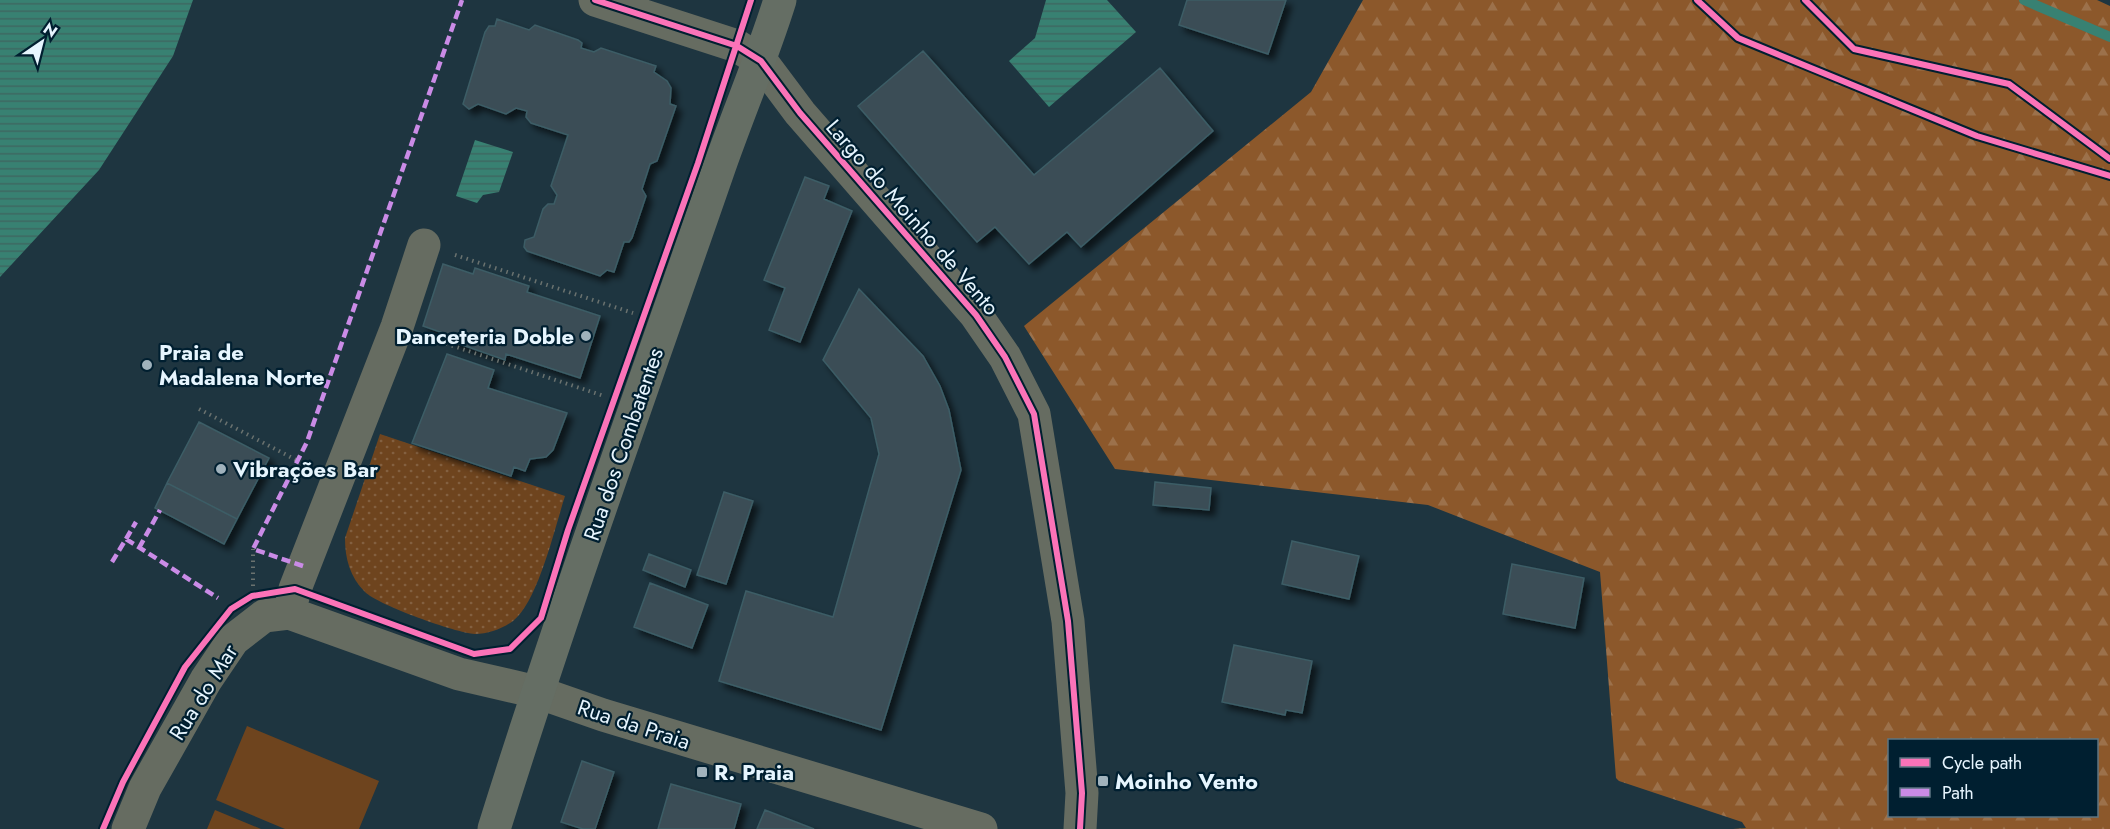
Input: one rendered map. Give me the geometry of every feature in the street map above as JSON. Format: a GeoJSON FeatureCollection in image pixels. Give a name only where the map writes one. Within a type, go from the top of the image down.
{"type":"FeatureCollection","features":[{"type":"Feature","properties":{"kind":"main road","name":"Rua dos Combatentes"},"geometry":{"type":"LineString","coordinates":[[494,829],[537,692],[722,157],[761,61],[780,0]]}},
{"type":"Feature","properties":{"kind":"street"},"geometry":{"type":"LineString","coordinates":[[595,0],[737,46],[761,61]]}},
{"type":"Feature","properties":{"kind":"street","name":"Largo do Moinho de Vento"},"geometry":{"type":"LineString","coordinates":[[761,61],[800,113],[976,315],[1005,357],[1034,414],[1068,621],[1082,793],[1080,829]]}},
{"type":"Feature","properties":{"kind":"street"},"geometry":{"type":"LineString","coordinates":[[292,601],[397,327],[424,244]]}},
{"type":"Feature","properties":{"kind":"street","name":"Rua da Praia"},"geometry":{"type":"LineString","coordinates":[[292,601],[459,674],[537,692],[603,715],[981,829]]}},
{"type":"Feature","properties":{"kind":"street","name":"Rua do Mar"},"geometry":{"type":"LineString","coordinates":[[128,829],[145,788],[206,680],[233,640],[264,616],[292,601]]}},
{"type":"Feature","properties":{"kind":"path"},"geometry":{"type":"LineString","coordinates":[[424,244],[634,313]]}},
{"type":"Feature","properties":{"kind":"path"},"geometry":{"type":"LineString","coordinates":[[397,327],[605,397]]}},
{"type":"Feature","properties":{"kind":"path"},"geometry":{"type":"LineString","coordinates":[[199,409],[298,461]]}},
{"type":"Feature","properties":{"kind":"path"},"geometry":{"type":"LineString","coordinates":[[253,549],[252,596],[292,601]]}},
{"type":"Feature","properties":{"kind":"shaded area"},"geometry":{"type":"Polygon","coordinates":[[[0,0],[193,0],[173,56],[99,170],[0,277],[0,0]]]}},
{"type":"Feature","properties":{"kind":"shaded area"},"geometry":{"type":"Polygon","coordinates":[[[1046,0],[1107,0],[1136,32],[1049,107],[1009,61],[1035,38],[1046,0]]]}},
{"type":"Feature","properties":{"kind":"shaded area"},"geometry":{"type":"Polygon","coordinates":[[[475,140],[513,152],[499,192],[483,195],[477,203],[456,196],[475,140]]]}},
{"type":"Feature","properties":{"kind":"shaded area"},"geometry":{"type":"Polygon","coordinates":[[[380,434],[565,496],[538,581],[522,611],[513,621],[490,632],[475,634],[465,632],[435,624],[385,604],[365,592],[360,586],[349,567],[345,538],[380,434]]]}},
{"type":"Feature","properties":{"kind":"shaded area"},"geometry":{"type":"Polygon","coordinates":[[[247,726],[379,781],[359,829],[285,829],[216,800],[247,726]]]}},
{"type":"Feature","properties":{"kind":"shaded area"},"geometry":{"type":"Polygon","coordinates":[[[215,810],[261,829],[207,829],[215,810]]]}},
{"type":"Feature","properties":{"kind":"green space"},"geometry":{"type":"Polygon","coordinates":[[[1363,0],[2097,0],[2110,6],[2110,829],[1733,829],[1746,828],[1742,822],[1619,781],[1616,778],[1600,572],[1428,505],[1115,469],[1024,326],[1311,92],[1363,0]]]}},
{"type":"Feature","properties":{"kind":"building"},"geometry":{"type":"Polygon","coordinates":[[[1187,0],[1286,0],[1268,54],[1179,25],[1187,0]]]}},
{"type":"Feature","properties":{"kind":"building"},"geometry":{"type":"Polygon","coordinates":[[[497,19],[529,30],[535,25],[578,40],[582,43],[581,48],[594,52],[601,48],[656,66],[654,72],[667,81],[671,88],[670,104],[676,106],[657,161],[650,164],[642,189],[646,196],[632,238],[629,242],[624,242],[614,272],[607,270],[600,276],[527,251],[524,247],[525,240],[534,237],[543,209],[548,204],[554,204],[557,195],[551,186],[568,135],[531,123],[526,117],[527,111],[516,108],[506,114],[478,104],[469,109],[463,104],[485,32],[489,26],[495,26],[497,19]]]}},
{"type":"Feature","properties":{"kind":"building"},"geometry":{"type":"Polygon","coordinates":[[[923,51],[1034,175],[1160,68],[1213,131],[1081,247],[1067,232],[1029,264],[995,227],[977,242],[858,106],[923,51]]]}},
{"type":"Feature","properties":{"kind":"building"},"geometry":{"type":"Polygon","coordinates":[[[805,177],[829,186],[824,199],[852,211],[800,342],[769,330],[785,288],[764,280],[805,177]]]}},
{"type":"Feature","properties":{"kind":"building"},"geometry":{"type":"Polygon","coordinates":[[[443,264],[473,274],[475,268],[529,286],[527,292],[600,316],[580,378],[506,354],[505,360],[451,341],[452,336],[423,326],[443,264]]]}},
{"type":"Feature","properties":{"kind":"building"},"geometry":{"type":"Polygon","coordinates":[[[859,289],[923,356],[940,386],[949,410],[961,470],[881,730],[719,681],[746,591],[833,617],[879,454],[871,418],[823,360],[859,289]]]}},
{"type":"Feature","properties":{"kind":"building"},"geometry":{"type":"Polygon","coordinates":[[[447,354],[494,370],[488,388],[567,413],[553,450],[546,457],[530,459],[525,471],[514,467],[511,476],[412,443],[447,354]]]}},
{"type":"Feature","properties":{"kind":"building"},"geometry":{"type":"Polygon","coordinates":[[[199,422],[269,458],[237,519],[167,483],[199,422]]]}},
{"type":"Feature","properties":{"kind":"building"},"geometry":{"type":"Polygon","coordinates":[[[1155,482],[1211,488],[1209,510],[1153,505],[1155,482]]]}},
{"type":"Feature","properties":{"kind":"building"},"geometry":{"type":"Polygon","coordinates":[[[167,483],[237,519],[224,544],[155,508],[167,483]]]}},
{"type":"Feature","properties":{"kind":"building"},"geometry":{"type":"Polygon","coordinates":[[[724,492],[753,501],[726,584],[697,575],[724,492]]]}},
{"type":"Feature","properties":{"kind":"building"},"geometry":{"type":"Polygon","coordinates":[[[1292,541],[1359,556],[1349,599],[1282,584],[1292,541]]]}},
{"type":"Feature","properties":{"kind":"building"},"geometry":{"type":"Polygon","coordinates":[[[649,554],[691,570],[685,587],[643,570],[649,554]]]}},
{"type":"Feature","properties":{"kind":"building"},"geometry":{"type":"Polygon","coordinates":[[[1512,564],[1584,578],[1575,628],[1503,614],[1512,564]]]}},
{"type":"Feature","properties":{"kind":"building"},"geometry":{"type":"Polygon","coordinates":[[[650,583],[708,605],[692,648],[634,627],[650,583]]]}},
{"type":"Feature","properties":{"kind":"building"},"geometry":{"type":"Polygon","coordinates":[[[1234,645],[1312,661],[1302,713],[1286,710],[1285,715],[1222,702],[1234,645]]]}},
{"type":"Feature","properties":{"kind":"building"},"geometry":{"type":"Polygon","coordinates":[[[582,761],[614,772],[595,829],[583,829],[561,822],[582,761]]]}},
{"type":"Feature","properties":{"kind":"building"},"geometry":{"type":"Polygon","coordinates":[[[671,784],[741,804],[734,829],[658,829],[671,784]]]}},
{"type":"Feature","properties":{"kind":"building"},"geometry":{"type":"Polygon","coordinates":[[[765,810],[814,829],[757,829],[765,810]]]}},
{"type":"Feature","properties":{"kind":"waterway"},"geometry":{"type":"LineString","coordinates":[[2024,0],[2110,37]]}},
{"type":"Feature","properties":{"kind":"marked path"},"geometry":{"type":"LineString","coordinates":[[303,566],[253,549],[307,442],[462,0]]}},
{"type":"Feature","properties":{"kind":"marked path"},"geometry":{"type":"LineString","coordinates":[[139,548],[160,510]]}},
{"type":"Feature","properties":{"kind":"marked path"},"geometry":{"type":"LineString","coordinates":[[126,539],[136,522]]}},
{"type":"Feature","properties":{"kind":"marked path"},"geometry":{"type":"LineString","coordinates":[[112,562],[126,539],[218,598]]}},
{"type":"Feature","properties":{"kind":"cycle path"},"geometry":{"type":"LineString","coordinates":[[595,0],[737,46],[761,61],[800,113],[976,315],[1005,357],[1034,414],[1068,621],[1082,793],[1080,829]]}},
{"type":"Feature","properties":{"kind":"cycle path"},"geometry":{"type":"LineString","coordinates":[[103,829],[123,782],[185,667],[231,609],[252,596],[295,589],[474,654],[510,649],[541,618],[568,530],[698,163],[751,0]]}},
{"type":"Feature","properties":{"kind":"cycle path"},"geometry":{"type":"LineString","coordinates":[[1697,0],[1738,38],[1977,136],[2110,176]]}},
{"type":"Feature","properties":{"kind":"cycle path"},"geometry":{"type":"LineString","coordinates":[[1805,0],[1854,49],[2009,84],[2110,159]]}},
{"type":"Feature","properties":{"kind":"place","name":"Danceteria Doble"},"geometry":{"type":"Point","coordinates":[586,336]}},
{"type":"Feature","properties":{"kind":"place","name":"Praia de Madalena Norte"},"geometry":{"type":"Point","coordinates":[147,365]}},
{"type":"Feature","properties":{"kind":"place","name":"Vibrações Bar"},"geometry":{"type":"Point","coordinates":[221,469]}},
{"type":"Feature","properties":{"kind":"place","name":"R. Praia"},"geometry":{"type":"Point","coordinates":[702,772]}},
{"type":"Feature","properties":{"kind":"place","name":"Moinho Vento"},"geometry":{"type":"Point","coordinates":[1103,781]}}]}
